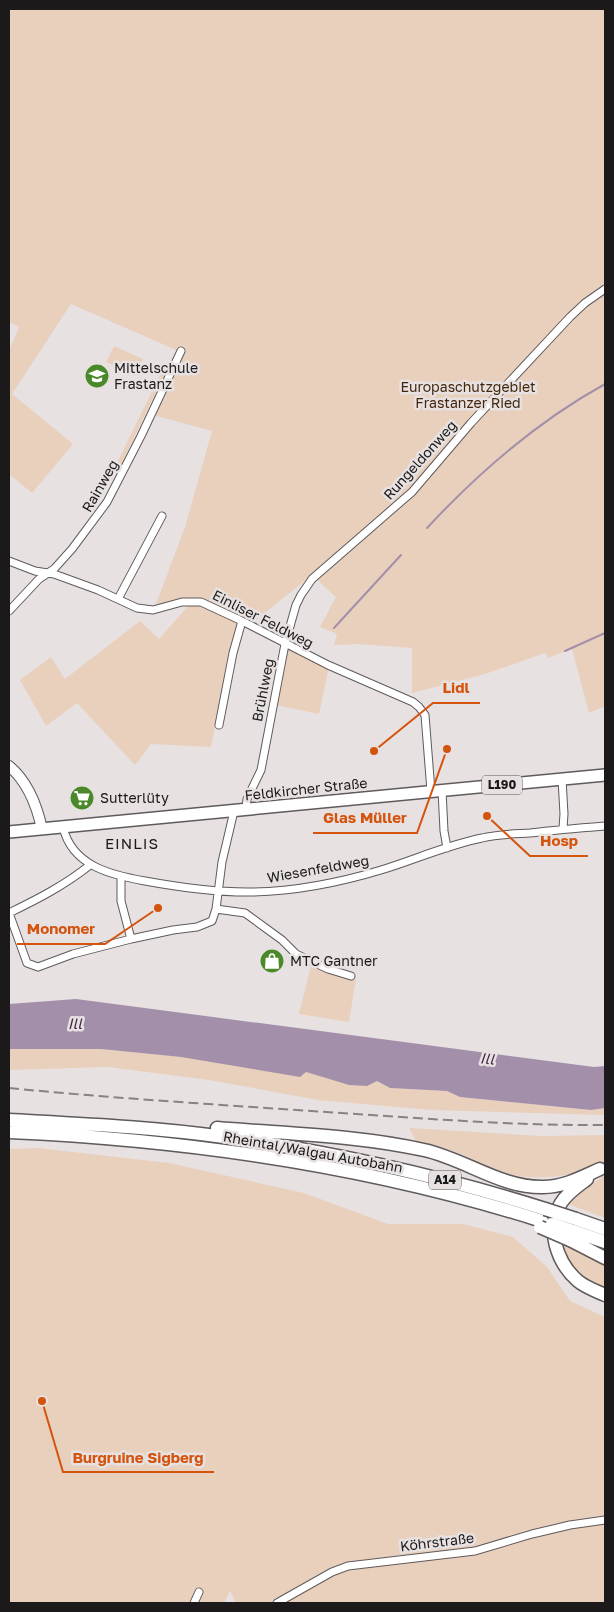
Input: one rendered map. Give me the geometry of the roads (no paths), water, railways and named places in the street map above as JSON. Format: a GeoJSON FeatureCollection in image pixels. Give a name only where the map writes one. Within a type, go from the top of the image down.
{"type":"FeatureCollection","features":[{"type":"Feature","properties":{"kind":"highway","name":"Rheintal/Walgau Autobahn"},"geometry":{"type":"LineString","coordinates":[[9,1120],[162,1130],[224,1137],[342,1158],[421,1174],[493,1193],[542,1219]]}},
{"type":"Feature","properties":{"kind":"highway"},"geometry":{"type":"LineString","coordinates":[[162,1130],[207,1128],[373,1141],[444,1155],[497,1178],[521,1185],[543,1187],[559,1186],[603,1167]]}},
{"type":"Feature","properties":{"kind":"highway","name":"Rheintal/Walgau Autobahn"},"geometry":{"type":"LineString","coordinates":[[9,1132],[141,1140],[309,1164],[368,1175],[542,1219],[605,1242]]}},
{"type":"Feature","properties":{"kind":"highway"},"geometry":{"type":"LineString","coordinates":[[603,1167],[569,1194],[560,1204],[555,1218],[554,1237],[558,1253],[569,1272],[579,1282],[605,1295]]}},
{"type":"Feature","properties":{"kind":"highway","name":"Rheintal/Walgau Autobahn"},"geometry":{"type":"LineString","coordinates":[[573,1230],[605,1229]]}},
{"type":"Feature","properties":{"kind":"highway"},"geometry":{"type":"LineString","coordinates":[[573,1230],[605,1258]]}},
{"type":"Feature","properties":{"kind":"main road"},"geometry":{"type":"LineString","coordinates":[[9,766],[27,789],[40,818],[42,829]]}},
{"type":"Feature","properties":{"kind":"main road","name":"Feldkircher Straße"},"geometry":{"type":"LineString","coordinates":[[9,832],[605,775]]}},
{"type":"Feature","properties":{"kind":"street","name":"Rungeldonweg"},"geometry":{"type":"LineString","coordinates":[[312,579],[405,499],[471,422],[570,317],[585,303],[605,289]]}},
{"type":"Feature","properties":{"kind":"street","name":"Rainweg"},"geometry":{"type":"LineString","coordinates":[[9,611],[72,549],[107,502],[181,351]]}},
{"type":"Feature","properties":{"kind":"street"},"geometry":{"type":"LineString","coordinates":[[118,599],[162,516]]}},
{"type":"Feature","properties":{"kind":"street","name":"Einliser Feldweg"},"geometry":{"type":"LineString","coordinates":[[9,561],[89,587],[137,608],[153,610],[182,602],[201,602],[328,665],[412,702],[419,707],[424,715],[437,791]]}},
{"type":"Feature","properties":{"kind":"street","name":"Brühlweg"},"geometry":{"type":"LineString","coordinates":[[246,809],[247,799],[261,770],[285,644],[296,605],[312,579]]}},
{"type":"Feature","properties":{"kind":"street"},"geometry":{"type":"LineString","coordinates":[[219,724],[232,653],[242,621]]}},
{"type":"Feature","properties":{"kind":"street"},"geometry":{"type":"LineString","coordinates":[[562,779],[564,814],[562,828]]}},
{"type":"Feature","properties":{"kind":"street"},"geometry":{"type":"LineString","coordinates":[[437,791],[447,848]]}},
{"type":"Feature","properties":{"kind":"street"},"geometry":{"type":"LineString","coordinates":[[90,865],[60,887],[9,913],[27,963],[38,967],[73,954],[131,939],[205,925],[212,921],[216,909],[222,862],[234,811]]}},
{"type":"Feature","properties":{"kind":"street","name":"Wiesenfeldweg"},"geometry":{"type":"LineString","coordinates":[[63,827],[68,841],[90,865],[121,877],[219,891],[267,891],[342,880],[379,871],[489,836],[562,828],[605,826]]}},
{"type":"Feature","properties":{"kind":"street"},"geometry":{"type":"LineString","coordinates":[[121,877],[121,901],[131,939]]}},
{"type":"Feature","properties":{"kind":"street"},"geometry":{"type":"LineString","coordinates":[[216,909],[246,913],[282,940],[296,954],[328,969],[351,976]]}},
{"type":"Feature","properties":{"kind":"street","name":"Köhrstraße"},"geometry":{"type":"LineString","coordinates":[[277,1603],[332,1572],[348,1566],[475,1551],[532,1534],[570,1525],[605,1520]]}},
{"type":"Feature","properties":{"kind":"street"},"geometry":{"type":"LineString","coordinates":[[194,1603],[199,1592]]}},
{"type":"Feature","properties":{"kind":"water","name":"Ill"},"geometry":{"type":"Polygon","coordinates":[[[76,999],[594,1067],[605,1066],[605,1108],[591,1110],[460,1097],[447,1091],[390,1088],[377,1081],[367,1086],[349,1085],[306,1072],[300,1077],[181,1057],[101,1049],[9,1049],[9,1004],[76,999]]]}},
{"type":"Feature","properties":{"kind":"waterway"},"geometry":{"type":"LineString","coordinates":[[427,528],[467,487],[510,449],[556,414],[605,384]]}},
{"type":"Feature","properties":{"kind":"waterway"},"geometry":{"type":"LineString","coordinates":[[334,628],[401,555]]}},
{"type":"Feature","properties":{"kind":"waterway"},"geometry":{"type":"LineString","coordinates":[[565,651],[605,633]]}},
{"type":"Feature","properties":{"kind":"railway"},"geometry":{"type":"LineString","coordinates":[[9,1088],[160,1101],[458,1121],[605,1125]]}},
{"type":"Feature","properties":{"kind":"place","name":"Mittelschule Frastanz"},"geometry":{"type":"Point","coordinates":[97,376]}},
{"type":"Feature","properties":{"kind":"place","name":"Glas Müller"},"geometry":{"type":"Point","coordinates":[447,749]}},
{"type":"Feature","properties":{"kind":"place","name":"Lidl"},"geometry":{"type":"Point","coordinates":[374,751]}},
{"type":"Feature","properties":{"kind":"place","name":"Sutterlüty"},"geometry":{"type":"Point","coordinates":[82,798]}},
{"type":"Feature","properties":{"kind":"place","name":"Hosp"},"geometry":{"type":"Point","coordinates":[487,816]}},
{"type":"Feature","properties":{"kind":"place","name":"Monomer"},"geometry":{"type":"Point","coordinates":[158,908]}},
{"type":"Feature","properties":{"kind":"place","name":"MTC Gantner"},"geometry":{"type":"Point","coordinates":[272,961]}},
{"type":"Feature","properties":{"kind":"place","name":"Burgruine Sigberg"},"geometry":{"type":"Point","coordinates":[42,1401]}},
{"type":"Feature","properties":{"kind":"district","name":"EINLIS"},"geometry":{"type":"Point","coordinates":[132,844]}},
{"type":"Feature","properties":{"kind":"park label","name":"Europaschutzgebiet Frastanzer Ried"},"geometry":{"type":"Point","coordinates":[468,396]}}]}
